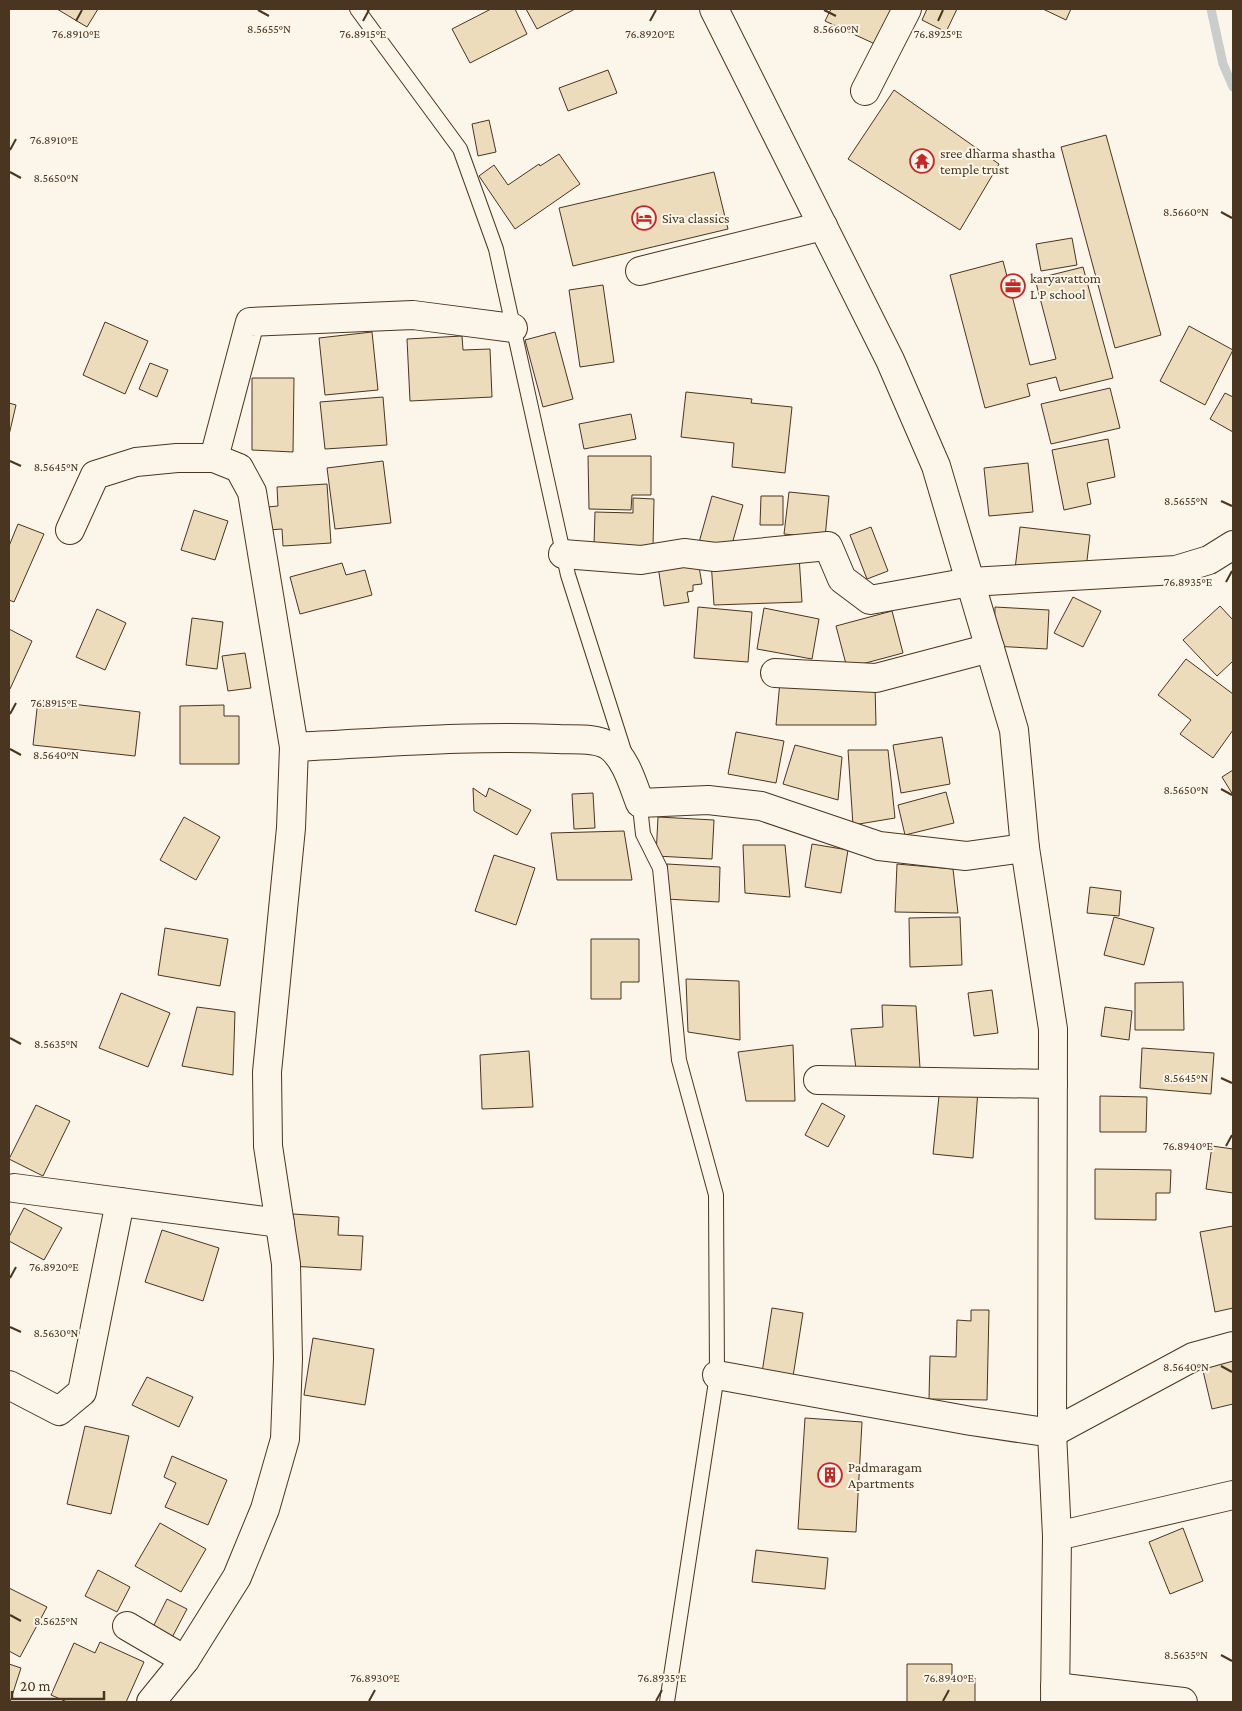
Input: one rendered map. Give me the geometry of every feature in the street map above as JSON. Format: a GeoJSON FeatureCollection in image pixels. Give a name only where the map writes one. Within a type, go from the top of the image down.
{"type":"FeatureCollection","features":[{"type":"Feature","properties":{"kind":"street"},"geometry":{"type":"LineString","coordinates":[[714,9],[890,360],[936,466],[1014,730],[1025,848],[1053,1029],[1052,1433],[1057,1536],[1055,1695],[1183,1702]]}},
{"type":"Feature","properties":{"kind":"street"},"geometry":{"type":"LineString","coordinates":[[865,91],[907,9]]}},
{"type":"Feature","properties":{"kind":"street"},"geometry":{"type":"LineString","coordinates":[[640,271],[823,226]]}},
{"type":"Feature","properties":{"kind":"street"},"geometry":{"type":"LineString","coordinates":[[214,458],[250,322],[413,315],[513,328]]}},
{"type":"Feature","properties":{"kind":"street"},"geometry":{"type":"LineString","coordinates":[[70,530],[95,476],[136,462],[177,458],[214,458],[239,468],[252,492],[294,747],[291,828],[267,1072],[268,1146],[286,1264],[287,1321],[284,1439],[265,1509],[237,1577],[185,1660],[150,1702]]}},
{"type":"Feature","properties":{"kind":"street"},"geometry":{"type":"LineString","coordinates":[[563,554],[641,560],[684,553],[715,557],[828,546],[842,579],[870,600],[970,582],[1176,570],[1209,560],[1233,545]]}},
{"type":"Feature","properties":{"kind":"street"},"geometry":{"type":"LineString","coordinates":[[775,673],[876,678],[990,648]]}},
{"type":"Feature","properties":{"kind":"street"},"geometry":{"type":"LineString","coordinates":[[294,747],[503,737],[591,740],[609,746],[616,753],[626,770],[640,803],[708,800],[761,806],[880,846],[966,856],[1025,848]]}},
{"type":"Feature","properties":{"kind":"street"},"geometry":{"type":"LineString","coordinates":[[818,1080],[1053,1084]]}},
{"type":"Feature","properties":{"kind":"street"},"geometry":{"type":"LineString","coordinates":[[14,1188],[280,1223]]}},
{"type":"Feature","properties":{"kind":"street"},"geometry":{"type":"LineString","coordinates":[[9,1385],[59,1411],[82,1392],[120,1202]]}},
{"type":"Feature","properties":{"kind":"street"},"geometry":{"type":"LineString","coordinates":[[717,1375],[971,1421],[1052,1433],[1193,1358],[1233,1346]]}},
{"type":"Feature","properties":{"kind":"street"},"geometry":{"type":"LineString","coordinates":[[1057,1536],[1233,1495]]}},
{"type":"Feature","properties":{"kind":"street"},"geometry":{"type":"LineString","coordinates":[[127,1626],[185,1660]]}},
{"type":"Feature","properties":{"kind":"lane"},"geometry":{"type":"LineString","coordinates":[[357,9],[460,150],[496,249],[563,554],[640,803],[643,834],[660,868],[679,1060],[716,1195],[717,1375],[667,1702]]}},
{"type":"Feature","properties":{"kind":"building"},"geometry":{"type":"Polygon","coordinates":[[[57,9],[98,9],[87,27],[57,9]]]}},
{"type":"Feature","properties":{"kind":"building"},"geometry":{"type":"Polygon","coordinates":[[[491,9],[515,9],[527,34],[470,63],[452,29],[491,9]]]}},
{"type":"Feature","properties":{"kind":"building"},"geometry":{"type":"Polygon","coordinates":[[[526,9],[575,9],[537,29],[526,9]]]}},
{"type":"Feature","properties":{"kind":"building"},"geometry":{"type":"Polygon","coordinates":[[[831,9],[891,9],[875,44],[825,21],[831,9]]]}},
{"type":"Feature","properties":{"kind":"building"},"geometry":{"type":"Polygon","coordinates":[[[927,9],[957,9],[946,32],[922,20],[927,9]]]}},
{"type":"Feature","properties":{"kind":"building"},"geometry":{"type":"Polygon","coordinates":[[[1043,9],[1071,9],[1066,20],[1043,9]]]}},
{"type":"Feature","properties":{"kind":"building"},"geometry":{"type":"Polygon","coordinates":[[[608,70],[617,93],[568,111],[559,88],[608,70]]]}},
{"type":"Feature","properties":{"kind":"building"},"geometry":{"type":"Polygon","coordinates":[[[894,90],[999,164],[960,230],[848,159],[894,90]]]}},
{"type":"Feature","properties":{"kind":"building"},"geometry":{"type":"Polygon","coordinates":[[[489,120],[496,152],[478,156],[472,124],[489,120]]]}},
{"type":"Feature","properties":{"kind":"building"},"geometry":{"type":"Polygon","coordinates":[[[1106,135],[1161,335],[1115,348],[1061,147],[1106,135]]]}},
{"type":"Feature","properties":{"kind":"building"},"geometry":{"type":"Polygon","coordinates":[[[559,154],[580,184],[515,229],[479,176],[494,165],[508,185],[539,164],[540,166],[559,154]]]}},
{"type":"Feature","properties":{"kind":"building","name":"Siva classics"},"geometry":{"type":"Polygon","coordinates":[[[714,172],[728,229],[573,266],[559,208],[714,172]]]}},
{"type":"Feature","properties":{"kind":"building"},"geometry":{"type":"Polygon","coordinates":[[[1072,238],[1077,265],[1041,271],[1036,244],[1072,238]]]}},
{"type":"Feature","properties":{"kind":"building"},"geometry":{"type":"Polygon","coordinates":[[[1003,261],[1030,365],[1056,359],[1035,279],[1083,267],[1113,378],[1060,391],[1056,377],[1027,384],[1030,396],[985,408],[950,275],[1003,261]]]}},
{"type":"Feature","properties":{"kind":"building"},"geometry":{"type":"Polygon","coordinates":[[[603,285],[614,362],[580,367],[569,290],[603,285]]]}},
{"type":"Feature","properties":{"kind":"building"},"geometry":{"type":"Polygon","coordinates":[[[105,322],[148,341],[125,394],[83,375],[105,322]]]}},
{"type":"Feature","properties":{"kind":"building"},"geometry":{"type":"Polygon","coordinates":[[[1189,326],[1233,350],[1205,405],[1160,381],[1189,326]]]}},
{"type":"Feature","properties":{"kind":"building"},"geometry":{"type":"Polygon","coordinates":[[[372,332],[378,390],[325,395],[319,338],[372,332]]]}},
{"type":"Feature","properties":{"kind":"building"},"geometry":{"type":"Polygon","coordinates":[[[555,332],[573,399],[543,407],[525,340],[555,332]]]}},
{"type":"Feature","properties":{"kind":"building"},"geometry":{"type":"Polygon","coordinates":[[[462,336],[463,350],[490,349],[492,397],[410,401],[407,339],[462,336]]]}},
{"type":"Feature","properties":{"kind":"building"},"geometry":{"type":"Polygon","coordinates":[[[150,363],[168,370],[157,397],[139,389],[150,363]]]}},
{"type":"Feature","properties":{"kind":"building"},"geometry":{"type":"Polygon","coordinates":[[[252,378],[294,378],[293,452],[252,450],[252,378]]]}},
{"type":"Feature","properties":{"kind":"building"},"geometry":{"type":"Polygon","coordinates":[[[1110,388],[1120,428],[1051,444],[1041,404],[1110,388]]]}},
{"type":"Feature","properties":{"kind":"building"},"geometry":{"type":"Polygon","coordinates":[[[686,392],[752,399],[751,403],[792,407],[785,473],[732,467],[734,443],[681,437],[686,392]]]}},
{"type":"Feature","properties":{"kind":"building"},"geometry":{"type":"Polygon","coordinates":[[[1225,393],[1233,397],[1233,432],[1210,419],[1225,393]]]}},
{"type":"Feature","properties":{"kind":"building"},"geometry":{"type":"Polygon","coordinates":[[[383,397],[387,445],[325,449],[320,402],[383,397]]]}},
{"type":"Feature","properties":{"kind":"building"},"geometry":{"type":"Polygon","coordinates":[[[9,403],[16,405],[9,435],[9,403]]]}},
{"type":"Feature","properties":{"kind":"building"},"geometry":{"type":"Polygon","coordinates":[[[631,414],[636,439],[584,449],[579,424],[631,414]]]}},
{"type":"Feature","properties":{"kind":"building"},"geometry":{"type":"Polygon","coordinates":[[[1108,439],[1115,477],[1087,483],[1091,504],[1064,510],[1052,450],[1108,439]]]}},
{"type":"Feature","properties":{"kind":"building"},"geometry":{"type":"Polygon","coordinates":[[[588,456],[651,456],[651,495],[632,495],[631,510],[589,509],[588,456]]]}},
{"type":"Feature","properties":{"kind":"building"},"geometry":{"type":"Polygon","coordinates":[[[383,461],[391,523],[335,529],[327,468],[383,461]]]}},
{"type":"Feature","properties":{"kind":"building"},"geometry":{"type":"Polygon","coordinates":[[[1028,463],[1033,512],[989,516],[984,468],[1028,463]]]}},
{"type":"Feature","properties":{"kind":"building"},"geometry":{"type":"Polygon","coordinates":[[[327,484],[331,543],[283,546],[282,529],[268,530],[267,507],[278,506],[277,487],[327,484]]]}},
{"type":"Feature","properties":{"kind":"building"},"geometry":{"type":"Polygon","coordinates":[[[789,492],[829,496],[825,538],[784,534],[789,492]]]}},
{"type":"Feature","properties":{"kind":"building"},"geometry":{"type":"Polygon","coordinates":[[[712,496],[743,505],[729,555],[698,546],[712,496]]]}},
{"type":"Feature","properties":{"kind":"building"},"geometry":{"type":"Polygon","coordinates":[[[761,496],[783,496],[783,525],[760,525],[761,496]]]}},
{"type":"Feature","properties":{"kind":"building"},"geometry":{"type":"Polygon","coordinates":[[[633,498],[654,499],[653,547],[594,545],[595,512],[633,513],[633,498]]]}},
{"type":"Feature","properties":{"kind":"building"},"geometry":{"type":"Polygon","coordinates":[[[194,510],[228,521],[215,560],[181,550],[194,510]]]}},
{"type":"Feature","properties":{"kind":"building"},"geometry":{"type":"Polygon","coordinates":[[[18,524],[44,534],[14,602],[9,600],[9,546],[18,524]]]}},
{"type":"Feature","properties":{"kind":"building"},"geometry":{"type":"Polygon","coordinates":[[[871,527],[888,571],[867,579],[850,535],[871,527]]]}},
{"type":"Feature","properties":{"kind":"building"},"geometry":{"type":"Polygon","coordinates":[[[1020,527],[1090,535],[1085,577],[1015,569],[1020,527]]]}},
{"type":"Feature","properties":{"kind":"building"},"geometry":{"type":"Polygon","coordinates":[[[799,556],[802,602],[714,605],[711,561],[799,556]]]}},
{"type":"Feature","properties":{"kind":"building"},"geometry":{"type":"Polygon","coordinates":[[[698,561],[702,584],[693,585],[693,591],[687,592],[689,602],[664,606],[658,566],[698,561]]]}},
{"type":"Feature","properties":{"kind":"building"},"geometry":{"type":"Polygon","coordinates":[[[342,563],[346,575],[365,570],[372,595],[300,614],[290,577],[342,563]]]}},
{"type":"Feature","properties":{"kind":"building"},"geometry":{"type":"Polygon","coordinates":[[[1073,597],[1101,611],[1083,647],[1054,633],[1073,597]]]}},
{"type":"Feature","properties":{"kind":"building"},"geometry":{"type":"Polygon","coordinates":[[[1220,606],[1233,620],[1233,661],[1217,676],[1183,640],[1220,606]]]}},
{"type":"Feature","properties":{"kind":"building"},"geometry":{"type":"Polygon","coordinates":[[[698,607],[752,612],[748,662],[694,658],[698,607]]]}},
{"type":"Feature","properties":{"kind":"building"},"geometry":{"type":"Polygon","coordinates":[[[995,607],[1049,610],[1047,649],[994,646],[995,607]]]}},
{"type":"Feature","properties":{"kind":"building"},"geometry":{"type":"Polygon","coordinates":[[[764,608],[819,619],[812,659],[757,649],[764,608]]]}},
{"type":"Feature","properties":{"kind":"building"},"geometry":{"type":"Polygon","coordinates":[[[97,609],[126,623],[105,670],[76,657],[97,609]]]}},
{"type":"Feature","properties":{"kind":"building"},"geometry":{"type":"Polygon","coordinates":[[[892,611],[903,653],[847,668],[836,626],[892,611]]]}},
{"type":"Feature","properties":{"kind":"building"},"geometry":{"type":"Polygon","coordinates":[[[192,618],[223,622],[217,669],[186,665],[192,618]]]}},
{"type":"Feature","properties":{"kind":"building"},"geometry":{"type":"Polygon","coordinates":[[[9,629],[32,641],[10,689],[9,688],[9,629]]]}},
{"type":"Feature","properties":{"kind":"building"},"geometry":{"type":"Polygon","coordinates":[[[245,653],[251,688],[228,691],[222,656],[245,653]]]}},
{"type":"Feature","properties":{"kind":"building"},"geometry":{"type":"Polygon","coordinates":[[[1186,659],[1233,694],[1233,730],[1213,758],[1180,734],[1191,720],[1158,695],[1186,659]]]}},
{"type":"Feature","properties":{"kind":"building"},"geometry":{"type":"Polygon","coordinates":[[[780,681],[875,685],[876,725],[776,725],[780,681]]]}},
{"type":"Feature","properties":{"kind":"building"},"geometry":{"type":"Polygon","coordinates":[[[38,700],[140,712],[135,756],[33,745],[38,700]]]}},
{"type":"Feature","properties":{"kind":"building"},"geometry":{"type":"Polygon","coordinates":[[[224,705],[224,716],[239,716],[239,764],[180,764],[180,706],[224,705]]]}},
{"type":"Feature","properties":{"kind":"building"},"geometry":{"type":"Polygon","coordinates":[[[736,732],[784,741],[776,783],[728,774],[736,732]]]}},
{"type":"Feature","properties":{"kind":"building"},"geometry":{"type":"Polygon","coordinates":[[[942,737],[950,784],[901,793],[893,745],[942,737]]]}},
{"type":"Feature","properties":{"kind":"building"},"geometry":{"type":"Polygon","coordinates":[[[795,745],[842,757],[838,800],[783,784],[795,745]]]}},
{"type":"Feature","properties":{"kind":"building"},"geometry":{"type":"Polygon","coordinates":[[[848,750],[888,750],[895,818],[853,825],[848,750]]]}},
{"type":"Feature","properties":{"kind":"building"},"geometry":{"type":"Polygon","coordinates":[[[1233,770],[1233,795],[1222,777],[1233,770]]]}},
{"type":"Feature","properties":{"kind":"building"},"geometry":{"type":"Polygon","coordinates":[[[473,788],[486,797],[489,788],[531,810],[517,835],[474,811],[473,788]]]}},
{"type":"Feature","properties":{"kind":"building"},"geometry":{"type":"Polygon","coordinates":[[[946,792],[954,823],[905,835],[898,805],[946,792]]]}},
{"type":"Feature","properties":{"kind":"building"},"geometry":{"type":"Polygon","coordinates":[[[593,793],[595,828],[574,829],[572,794],[593,793]]]}},
{"type":"Feature","properties":{"kind":"building"},"geometry":{"type":"Polygon","coordinates":[[[184,817],[220,837],[196,880],[160,860],[184,817]]]}},
{"type":"Feature","properties":{"kind":"building"},"geometry":{"type":"Polygon","coordinates":[[[658,817],[714,820],[712,859],[656,856],[658,817]]]}},
{"type":"Feature","properties":{"kind":"building"},"geometry":{"type":"Polygon","coordinates":[[[624,831],[632,880],[557,880],[551,833],[624,831]]]}},
{"type":"Feature","properties":{"kind":"building"},"geometry":{"type":"Polygon","coordinates":[[[812,844],[848,850],[841,893],[805,887],[812,844]]]}},
{"type":"Feature","properties":{"kind":"building"},"geometry":{"type":"Polygon","coordinates":[[[743,845],[785,845],[790,897],[745,893],[743,845]]]}},
{"type":"Feature","properties":{"kind":"building"},"geometry":{"type":"Polygon","coordinates":[[[494,855],[535,868],[516,925],[475,911],[494,855]]]}},
{"type":"Feature","properties":{"kind":"building"},"geometry":{"type":"Polygon","coordinates":[[[667,864],[720,867],[719,902],[666,899],[667,864]]]}},
{"type":"Feature","properties":{"kind":"building"},"geometry":{"type":"Polygon","coordinates":[[[897,864],[953,869],[958,913],[895,912],[897,864]]]}},
{"type":"Feature","properties":{"kind":"building"},"geometry":{"type":"Polygon","coordinates":[[[1090,887],[1121,891],[1119,916],[1087,913],[1090,887]]]}},
{"type":"Feature","properties":{"kind":"building"},"geometry":{"type":"Polygon","coordinates":[[[960,917],[962,965],[910,967],[909,918],[960,917]]]}},
{"type":"Feature","properties":{"kind":"building"},"geometry":{"type":"Polygon","coordinates":[[[1114,917],[1154,928],[1144,965],[1104,955],[1114,917]]]}},
{"type":"Feature","properties":{"kind":"building"},"geometry":{"type":"Polygon","coordinates":[[[165,928],[228,939],[220,986],[158,975],[165,928]]]}},
{"type":"Feature","properties":{"kind":"building"},"geometry":{"type":"Polygon","coordinates":[[[591,939],[639,939],[639,982],[621,982],[621,999],[591,999],[591,939]]]}},
{"type":"Feature","properties":{"kind":"building"},"geometry":{"type":"Polygon","coordinates":[[[686,979],[739,981],[740,1040],[688,1032],[686,979]]]}},
{"type":"Feature","properties":{"kind":"building"},"geometry":{"type":"Polygon","coordinates":[[[1183,982],[1184,1030],[1135,1030],[1135,983],[1183,982]]]}},
{"type":"Feature","properties":{"kind":"building"},"geometry":{"type":"Polygon","coordinates":[[[992,990],[998,1033],[974,1036],[968,993],[992,990]]]}},
{"type":"Feature","properties":{"kind":"building"},"geometry":{"type":"Polygon","coordinates":[[[121,993],[170,1013],[148,1067],[99,1048],[121,993]]]}},
{"type":"Feature","properties":{"kind":"building"},"geometry":{"type":"Polygon","coordinates":[[[882,1005],[916,1006],[920,1068],[856,1069],[851,1029],[883,1027],[882,1005]]]}},
{"type":"Feature","properties":{"kind":"building"},"geometry":{"type":"Polygon","coordinates":[[[197,1007],[235,1012],[233,1075],[182,1066],[197,1007]]]}},
{"type":"Feature","properties":{"kind":"building"},"geometry":{"type":"Polygon","coordinates":[[[1105,1007],[1132,1011],[1129,1040],[1101,1036],[1105,1007]]]}},
{"type":"Feature","properties":{"kind":"building"},"geometry":{"type":"Polygon","coordinates":[[[793,1045],[795,1101],[746,1101],[738,1052],[793,1045]]]}},
{"type":"Feature","properties":{"kind":"building"},"geometry":{"type":"Polygon","coordinates":[[[1142,1048],[1214,1053],[1211,1094],[1140,1088],[1142,1048]]]}},
{"type":"Feature","properties":{"kind":"building"},"geometry":{"type":"Polygon","coordinates":[[[529,1051],[533,1107],[482,1109],[480,1055],[529,1051]]]}},
{"type":"Feature","properties":{"kind":"building"},"geometry":{"type":"Polygon","coordinates":[[[940,1086],[978,1090],[973,1158],[933,1154],[940,1086]]]}},
{"type":"Feature","properties":{"kind":"building"},"geometry":{"type":"Polygon","coordinates":[[[1100,1096],[1147,1097],[1146,1132],[1100,1132],[1100,1096]]]}},
{"type":"Feature","properties":{"kind":"building"},"geometry":{"type":"Polygon","coordinates":[[[822,1103],[845,1116],[828,1147],[805,1135],[822,1103]]]}},
{"type":"Feature","properties":{"kind":"building"},"geometry":{"type":"Polygon","coordinates":[[[36,1105],[70,1121],[43,1176],[9,1159],[36,1105]]]}},
{"type":"Feature","properties":{"kind":"building"},"geometry":{"type":"Polygon","coordinates":[[[1212,1146],[1233,1149],[1233,1193],[1206,1189],[1212,1146]]]}},
{"type":"Feature","properties":{"kind":"building"},"geometry":{"type":"Polygon","coordinates":[[[1095,1169],[1171,1170],[1170,1193],[1156,1193],[1156,1220],[1095,1219],[1095,1169]]]}},
{"type":"Feature","properties":{"kind":"building"},"geometry":{"type":"Polygon","coordinates":[[[24,1208],[62,1228],[44,1260],[9,1241],[9,1237],[24,1208]]]}},
{"type":"Feature","properties":{"kind":"building"},"geometry":{"type":"Polygon","coordinates":[[[293,1214],[339,1217],[338,1235],[363,1236],[361,1270],[290,1266],[293,1214]]]}},
{"type":"Feature","properties":{"kind":"building"},"geometry":{"type":"Polygon","coordinates":[[[1233,1226],[1233,1308],[1215,1312],[1200,1232],[1233,1226]]]}},
{"type":"Feature","properties":{"kind":"building"},"geometry":{"type":"Polygon","coordinates":[[[162,1230],[219,1248],[203,1301],[145,1282],[162,1230]]]}},
{"type":"Feature","properties":{"kind":"building"},"geometry":{"type":"Polygon","coordinates":[[[772,1308],[803,1313],[792,1383],[761,1379],[772,1308]]]}},
{"type":"Feature","properties":{"kind":"building"},"geometry":{"type":"Polygon","coordinates":[[[971,1310],[989,1310],[987,1400],[929,1399],[930,1356],[956,1357],[957,1320],[971,1321],[971,1310]]]}},
{"type":"Feature","properties":{"kind":"building"},"geometry":{"type":"Polygon","coordinates":[[[313,1338],[374,1349],[365,1405],[304,1395],[313,1338]]]}},
{"type":"Feature","properties":{"kind":"building"},"geometry":{"type":"Polygon","coordinates":[[[1233,1351],[1233,1404],[1212,1409],[1200,1358],[1233,1351]]]}},
{"type":"Feature","properties":{"kind":"building"},"geometry":{"type":"Polygon","coordinates":[[[147,1377],[193,1397],[179,1427],[132,1405],[147,1377]]]}},
{"type":"Feature","properties":{"kind":"building","name":"Padmaragam Apartments"},"geometry":{"type":"Polygon","coordinates":[[[805,1418],[862,1422],[856,1532],[798,1529],[805,1418]]]}},
{"type":"Feature","properties":{"kind":"building"},"geometry":{"type":"Polygon","coordinates":[[[85,1426],[129,1436],[111,1514],[67,1504],[85,1426]]]}},
{"type":"Feature","properties":{"kind":"building"},"geometry":{"type":"Polygon","coordinates":[[[172,1456],[227,1480],[208,1525],[165,1507],[176,1483],[164,1477],[172,1456]]]}},
{"type":"Feature","properties":{"kind":"building"},"geometry":{"type":"Polygon","coordinates":[[[160,1523],[206,1549],[181,1592],[135,1566],[160,1523]]]}},
{"type":"Feature","properties":{"kind":"building"},"geometry":{"type":"Polygon","coordinates":[[[1183,1528],[1203,1581],[1170,1594],[1149,1542],[1183,1528]]]}},
{"type":"Feature","properties":{"kind":"building"},"geometry":{"type":"Polygon","coordinates":[[[756,1550],[828,1558],[825,1589],[752,1582],[756,1550]]]}},
{"type":"Feature","properties":{"kind":"building"},"geometry":{"type":"Polygon","coordinates":[[[98,1570],[130,1587],[117,1612],[85,1596],[98,1570]]]}},
{"type":"Feature","properties":{"kind":"building"},"geometry":{"type":"Polygon","coordinates":[[[9,1588],[47,1607],[20,1657],[9,1651],[9,1588]]]}},
{"type":"Feature","properties":{"kind":"building"},"geometry":{"type":"Polygon","coordinates":[[[167,1599],[187,1609],[167,1647],[148,1637],[167,1599]]]}},
{"type":"Feature","properties":{"kind":"building"},"geometry":{"type":"Polygon","coordinates":[[[100,1642],[144,1662],[126,1702],[67,1702],[51,1695],[74,1643],[95,1653],[100,1642]]]}},
{"type":"Feature","properties":{"kind":"building"},"geometry":{"type":"Polygon","coordinates":[[[9,1664],[21,1668],[10,1702],[9,1702],[9,1664]]]}},
{"type":"Feature","properties":{"kind":"building"},"geometry":{"type":"Polygon","coordinates":[[[907,1664],[952,1664],[952,1678],[975,1678],[975,1702],[907,1702],[907,1664]]]}},
{"type":"Feature","properties":{"kind":"waterway"},"geometry":{"type":"LineString","coordinates":[[1211,9],[1223,64],[1233,87]]}},
{"type":"Feature","properties":{"kind":"place","name":"sree dharma shastha temple trust"},"geometry":{"type":"Point","coordinates":[922,161]}},
{"type":"Feature","properties":{"kind":"place","name":"Siva classics"},"geometry":{"type":"Point","coordinates":[644,218]}},
{"type":"Feature","properties":{"kind":"place","name":"karyavattom L P school"},"geometry":{"type":"Point","coordinates":[1013,286]}},
{"type":"Feature","properties":{"kind":"place","name":"Padmaragam Apartments"},"geometry":{"type":"Point","coordinates":[830,1475]}}]}
